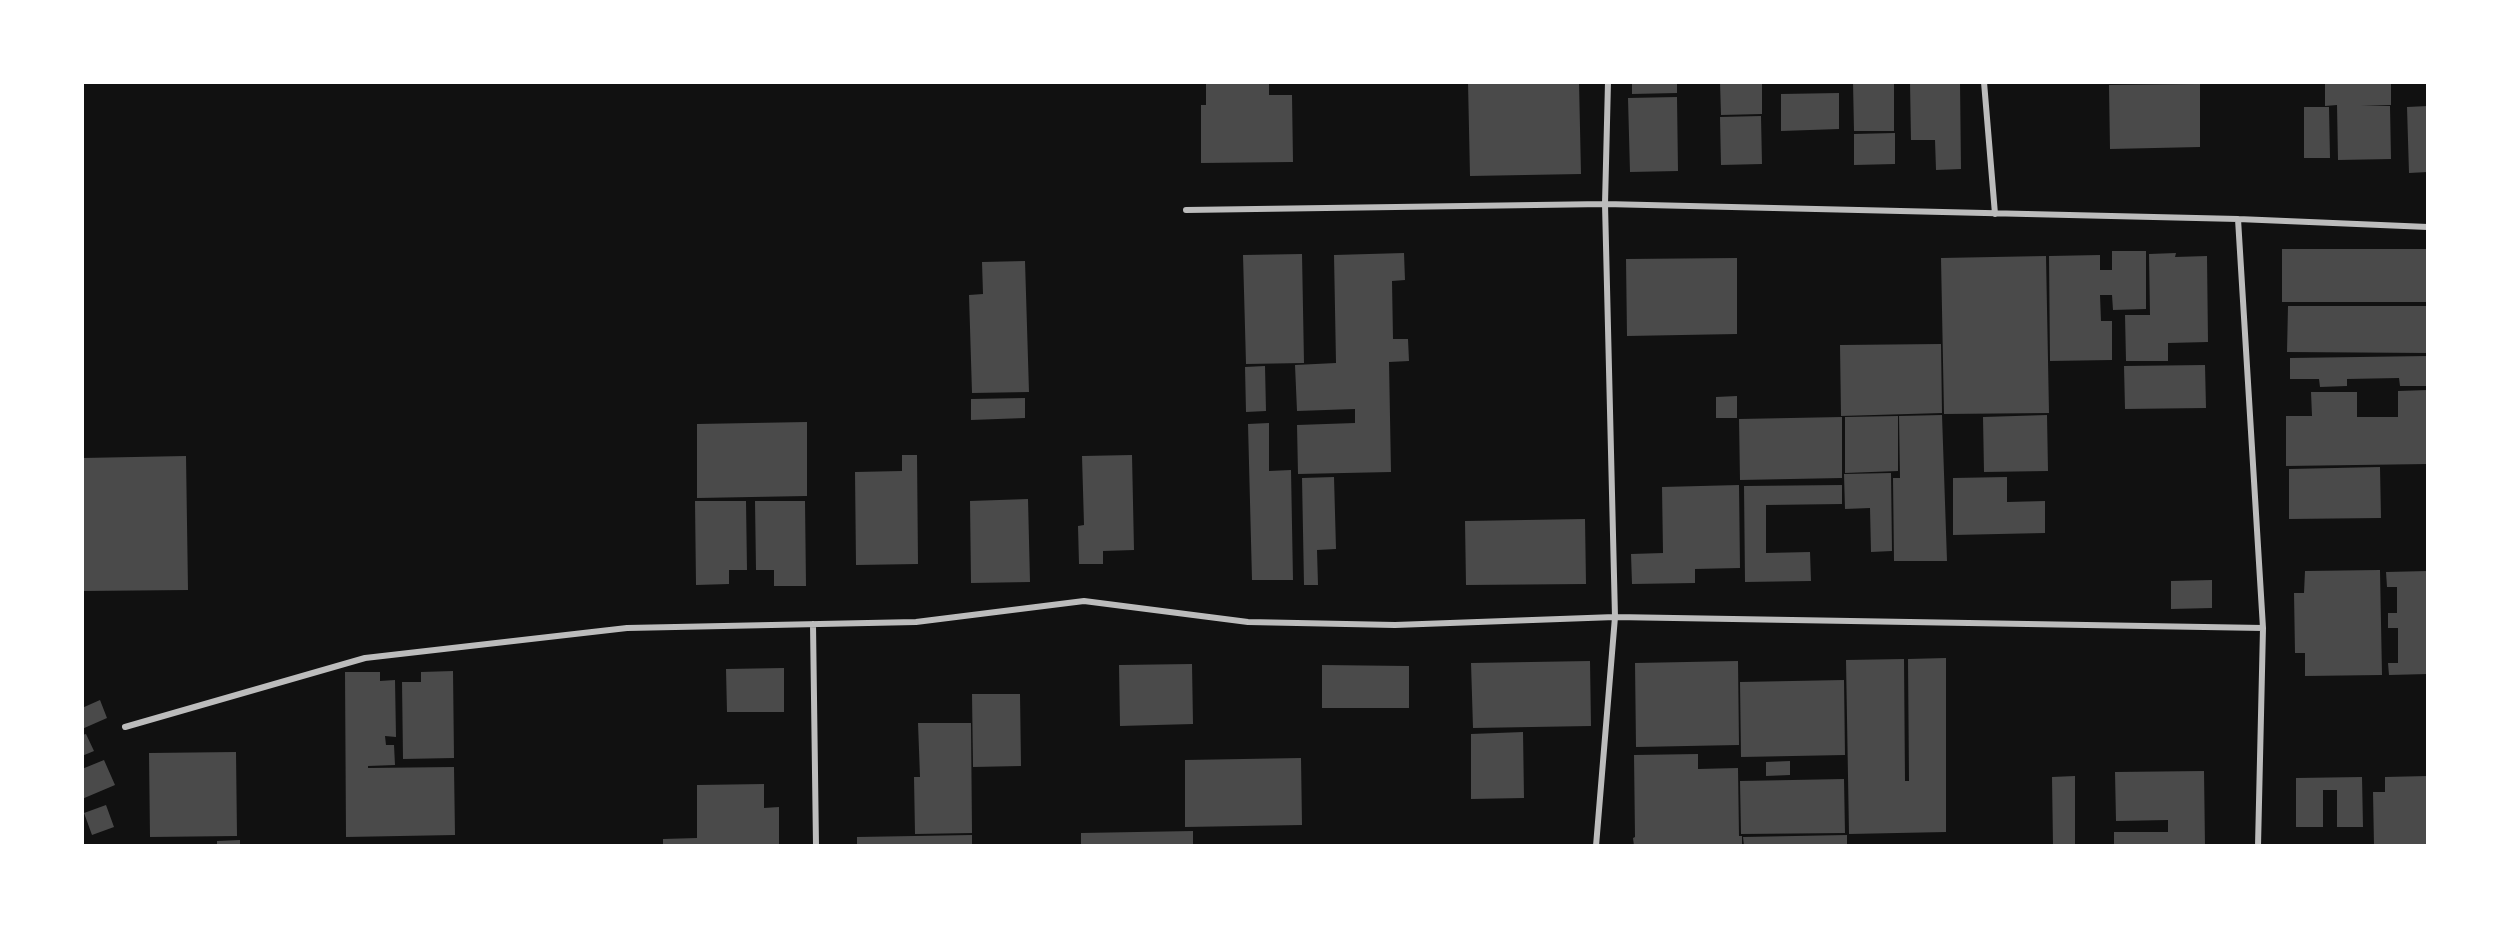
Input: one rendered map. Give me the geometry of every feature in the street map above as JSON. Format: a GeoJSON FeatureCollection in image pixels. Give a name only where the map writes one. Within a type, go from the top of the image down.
{"type":"FeatureCollection","features":[{"type":"Feature","properties":{"kind":"street"},"geometry":{"type":"LineString","coordinates":[[1596,846],[1615,617],[1605,204],[1608,82]]}},
{"type":"Feature","properties":{"kind":"street"},"geometry":{"type":"LineString","coordinates":[[1983,82],[1995,214]]}},
{"type":"Feature","properties":{"kind":"street"},"geometry":{"type":"LineString","coordinates":[[1186,210],[1605,204],[2238,219],[2427,227]]}},
{"type":"Feature","properties":{"kind":"street"},"geometry":{"type":"LineString","coordinates":[[2238,219],[2263,628],[2258,846]]}},
{"type":"Feature","properties":{"kind":"street"},"geometry":{"type":"LineString","coordinates":[[125,727],[365,658],[627,628],[916,622],[1084,601],[1248,622],[1395,625],[1615,617],[2263,628]]}},
{"type":"Feature","properties":{"kind":"street"},"geometry":{"type":"LineString","coordinates":[[813,624],[816,846]]}},
{"type":"Feature","properties":{"kind":"building"},"geometry":{"type":"Polygon","coordinates":[[[1206,82],[1269,82],[1269,95],[1292,95],[1293,162],[1201,163],[1201,105],[1206,105],[1206,82]]]}},
{"type":"Feature","properties":{"kind":"building"},"geometry":{"type":"Polygon","coordinates":[[[1468,82],[1579,82],[1581,174],[1470,176],[1468,82]]]}},
{"type":"Feature","properties":{"kind":"building"},"geometry":{"type":"Polygon","coordinates":[[[1632,82],[1677,82],[1677,93],[1632,94],[1632,82]]]}},
{"type":"Feature","properties":{"kind":"building"},"geometry":{"type":"Polygon","coordinates":[[[1720,82],[1762,82],[1762,114],[1721,115],[1720,82]]]}},
{"type":"Feature","properties":{"kind":"building"},"geometry":{"type":"Polygon","coordinates":[[[1853,82],[1894,82],[1894,131],[1854,131],[1853,82]]]}},
{"type":"Feature","properties":{"kind":"building"},"geometry":{"type":"Polygon","coordinates":[[[1910,82],[1960,82],[1961,169],[1936,170],[1935,140],[1911,140],[1910,82]]]}},
{"type":"Feature","properties":{"kind":"building"},"geometry":{"type":"Polygon","coordinates":[[[2325,82],[2391,82],[2391,105],[2361,105],[2390,106],[2391,159],[2338,160],[2337,105],[2325,106],[2325,82]]]}},
{"type":"Feature","properties":{"kind":"building"},"geometry":{"type":"Polygon","coordinates":[[[2200,84],[2200,147],[2110,149],[2109,85],[2200,84]]]}},
{"type":"Feature","properties":{"kind":"building"},"geometry":{"type":"Polygon","coordinates":[[[1839,93],[1839,129],[1781,131],[1781,94],[1839,93]]]}},
{"type":"Feature","properties":{"kind":"building"},"geometry":{"type":"Polygon","coordinates":[[[1677,97],[1678,171],[1630,172],[1628,98],[1677,97]]]}},
{"type":"Feature","properties":{"kind":"building"},"geometry":{"type":"Polygon","coordinates":[[[2428,106],[2428,172],[2409,173],[2407,107],[2428,106]]]}},
{"type":"Feature","properties":{"kind":"building"},"geometry":{"type":"Polygon","coordinates":[[[2304,107],[2329,107],[2330,158],[2304,158],[2304,107]]]}},
{"type":"Feature","properties":{"kind":"building"},"geometry":{"type":"Polygon","coordinates":[[[1761,116],[1762,164],[1721,165],[1720,117],[1761,116]]]}},
{"type":"Feature","properties":{"kind":"building"},"geometry":{"type":"Polygon","coordinates":[[[1895,133],[1895,164],[1854,165],[1854,134],[1895,133]]]}},
{"type":"Feature","properties":{"kind":"building"},"geometry":{"type":"Polygon","coordinates":[[[2282,249],[2428,249],[2428,302],[2282,302],[2282,249]]]}},
{"type":"Feature","properties":{"kind":"building"},"geometry":{"type":"Polygon","coordinates":[[[2112,251],[2146,251],[2146,309],[2113,310],[2112,295],[2100,295],[2101,321],[2112,321],[2112,360],[2050,361],[2049,256],[2100,255],[2100,270],[2112,270],[2112,251]]]}},
{"type":"Feature","properties":{"kind":"building"},"geometry":{"type":"Polygon","coordinates":[[[1404,253],[1405,280],[1392,281],[1393,339],[1408,339],[1409,361],[1389,362],[1391,472],[1298,474],[1297,425],[1355,423],[1355,409],[1297,411],[1295,365],[1336,363],[1334,255],[1404,253]]]}},
{"type":"Feature","properties":{"kind":"building"},"geometry":{"type":"Polygon","coordinates":[[[2176,253],[2175,257],[2207,256],[2208,342],[2168,343],[2168,361],[2126,361],[2125,315],[2150,315],[2149,254],[2176,253]]]}},
{"type":"Feature","properties":{"kind":"building"},"geometry":{"type":"Polygon","coordinates":[[[1302,254],[1304,363],[1246,364],[1243,255],[1302,254]]]}},
{"type":"Feature","properties":{"kind":"building"},"geometry":{"type":"Polygon","coordinates":[[[2046,256],[2049,413],[1944,414],[1941,258],[2046,256]]]}},
{"type":"Feature","properties":{"kind":"building"},"geometry":{"type":"Polygon","coordinates":[[[1737,258],[1737,334],[1627,336],[1626,259],[1737,258]]]}},
{"type":"Feature","properties":{"kind":"building"},"geometry":{"type":"Polygon","coordinates":[[[1025,261],[1029,392],[972,393],[969,295],[983,294],[982,262],[1025,261]]]}},
{"type":"Feature","properties":{"kind":"building"},"geometry":{"type":"Polygon","coordinates":[[[2288,306],[2428,306],[2428,353],[2287,352],[2288,306]]]}},
{"type":"Feature","properties":{"kind":"building"},"geometry":{"type":"Polygon","coordinates":[[[1941,344],[1942,413],[1841,416],[1840,345],[1941,344]]]}},
{"type":"Feature","properties":{"kind":"building"},"geometry":{"type":"Polygon","coordinates":[[[2428,356],[2428,386],[2400,386],[2399,378],[2347,379],[2347,386],[2320,387],[2319,379],[2290,379],[2290,358],[2428,356]]]}},
{"type":"Feature","properties":{"kind":"building"},"geometry":{"type":"Polygon","coordinates":[[[2205,365],[2206,408],[2125,409],[2124,366],[2205,365]]]}},
{"type":"Feature","properties":{"kind":"building"},"geometry":{"type":"Polygon","coordinates":[[[1265,366],[1266,411],[1246,412],[1245,367],[1265,366]]]}},
{"type":"Feature","properties":{"kind":"building"},"geometry":{"type":"Polygon","coordinates":[[[2428,390],[2428,464],[2286,466],[2286,416],[2312,416],[2311,392],[2357,392],[2357,417],[2398,417],[2398,391],[2428,390]]]}},
{"type":"Feature","properties":{"kind":"building"},"geometry":{"type":"Polygon","coordinates":[[[1737,396],[1737,418],[1716,418],[1716,397],[1737,396]]]}},
{"type":"Feature","properties":{"kind":"building"},"geometry":{"type":"Polygon","coordinates":[[[1025,398],[1025,418],[971,420],[971,399],[1025,398]]]}},
{"type":"Feature","properties":{"kind":"building"},"geometry":{"type":"Polygon","coordinates":[[[1942,415],[1947,561],[1894,561],[1893,478],[1900,478],[1899,416],[1942,415]]]}},
{"type":"Feature","properties":{"kind":"building"},"geometry":{"type":"Polygon","coordinates":[[[2047,415],[2048,471],[1984,472],[1983,417],[2047,415]]]}},
{"type":"Feature","properties":{"kind":"building"},"geometry":{"type":"Polygon","coordinates":[[[1898,416],[1898,471],[1845,473],[1845,417],[1898,416]]]}},
{"type":"Feature","properties":{"kind":"building"},"geometry":{"type":"Polygon","coordinates":[[[1842,417],[1842,478],[1740,480],[1739,419],[1842,417]]]}},
{"type":"Feature","properties":{"kind":"building"},"geometry":{"type":"Polygon","coordinates":[[[807,422],[807,496],[697,498],[697,424],[807,422]]]}},
{"type":"Feature","properties":{"kind":"building"},"geometry":{"type":"Polygon","coordinates":[[[1269,423],[1269,471],[1291,470],[1293,580],[1252,580],[1248,424],[1269,423]]]}},
{"type":"Feature","properties":{"kind":"building"},"geometry":{"type":"Polygon","coordinates":[[[902,455],[917,455],[918,564],[856,565],[855,472],[902,471],[902,455]]]}},
{"type":"Feature","properties":{"kind":"building"},"geometry":{"type":"Polygon","coordinates":[[[1132,455],[1134,550],[1103,551],[1103,564],[1079,564],[1078,526],[1084,525],[1082,456],[1132,455]]]}},
{"type":"Feature","properties":{"kind":"building"},"geometry":{"type":"Polygon","coordinates":[[[186,456],[188,590],[82,591],[82,458],[186,456]]]}},
{"type":"Feature","properties":{"kind":"building"},"geometry":{"type":"Polygon","coordinates":[[[2380,467],[2381,518],[2289,519],[2289,469],[2380,467]]]}},
{"type":"Feature","properties":{"kind":"building"},"geometry":{"type":"Polygon","coordinates":[[[1891,473],[1892,551],[1871,552],[1870,508],[1845,509],[1844,474],[1891,473]]]}},
{"type":"Feature","properties":{"kind":"building"},"geometry":{"type":"Polygon","coordinates":[[[1334,477],[1336,549],[1317,550],[1318,585],[1304,585],[1302,478],[1334,477]]]}},
{"type":"Feature","properties":{"kind":"building"},"geometry":{"type":"Polygon","coordinates":[[[2007,477],[2007,502],[2045,501],[2045,533],[1953,535],[1953,478],[2007,477]]]}},
{"type":"Feature","properties":{"kind":"building"},"geometry":{"type":"Polygon","coordinates":[[[1739,485],[1740,568],[1695,569],[1695,583],[1632,584],[1631,554],[1663,553],[1662,487],[1739,485]]]}},
{"type":"Feature","properties":{"kind":"building"},"geometry":{"type":"Polygon","coordinates":[[[1842,485],[1842,504],[1766,505],[1766,553],[1810,552],[1811,581],[1745,582],[1744,486],[1842,485]]]}},
{"type":"Feature","properties":{"kind":"building"},"geometry":{"type":"Polygon","coordinates":[[[1028,499],[1030,582],[971,583],[970,501],[1028,499]]]}},
{"type":"Feature","properties":{"kind":"building"},"geometry":{"type":"Polygon","coordinates":[[[695,501],[746,501],[747,570],[729,570],[729,584],[696,585],[695,501]]]}},
{"type":"Feature","properties":{"kind":"building"},"geometry":{"type":"Polygon","coordinates":[[[755,501],[805,501],[806,586],[774,586],[774,570],[756,570],[755,501]]]}},
{"type":"Feature","properties":{"kind":"building"},"geometry":{"type":"Polygon","coordinates":[[[1585,519],[1586,584],[1466,585],[1465,521],[1585,519]]]}},
{"type":"Feature","properties":{"kind":"building"},"geometry":{"type":"Polygon","coordinates":[[[2380,570],[2382,675],[2305,676],[2305,653],[2295,653],[2294,593],[2304,593],[2305,571],[2380,570]]]}},
{"type":"Feature","properties":{"kind":"building"},"geometry":{"type":"Polygon","coordinates":[[[2428,571],[2428,674],[2389,675],[2388,663],[2398,663],[2398,628],[2388,628],[2388,613],[2397,613],[2397,587],[2387,587],[2386,572],[2428,571]]]}},
{"type":"Feature","properties":{"kind":"building"},"geometry":{"type":"Polygon","coordinates":[[[2212,580],[2212,608],[2171,609],[2171,581],[2212,580]]]}},
{"type":"Feature","properties":{"kind":"building"},"geometry":{"type":"Polygon","coordinates":[[[1946,658],[1946,832],[1849,834],[1846,660],[1904,659],[1905,781],[1909,781],[1908,659],[1946,658]]]}},
{"type":"Feature","properties":{"kind":"building"},"geometry":{"type":"Polygon","coordinates":[[[1590,661],[1591,726],[1473,728],[1471,663],[1590,661]]]}},
{"type":"Feature","properties":{"kind":"building"},"geometry":{"type":"Polygon","coordinates":[[[1738,661],[1739,745],[1636,747],[1635,663],[1738,661]]]}},
{"type":"Feature","properties":{"kind":"building"},"geometry":{"type":"Polygon","coordinates":[[[1192,664],[1193,724],[1120,726],[1119,665],[1192,664]]]}},
{"type":"Feature","properties":{"kind":"building"},"geometry":{"type":"Polygon","coordinates":[[[1322,665],[1409,666],[1409,708],[1322,708],[1322,665]]]}},
{"type":"Feature","properties":{"kind":"building"},"geometry":{"type":"Polygon","coordinates":[[[784,668],[784,712],[727,712],[726,669],[784,668]]]}},
{"type":"Feature","properties":{"kind":"building"},"geometry":{"type":"Polygon","coordinates":[[[453,671],[454,758],[403,759],[402,682],[421,682],[421,672],[453,671]]]}},
{"type":"Feature","properties":{"kind":"building"},"geometry":{"type":"Polygon","coordinates":[[[345,672],[380,672],[380,681],[395,680],[396,737],[385,736],[386,745],[394,745],[395,765],[368,766],[368,768],[454,767],[455,835],[346,837],[345,672]]]}},
{"type":"Feature","properties":{"kind":"building"},"geometry":{"type":"Polygon","coordinates":[[[1844,680],[1845,755],[1741,757],[1740,682],[1844,680]]]}},
{"type":"Feature","properties":{"kind":"building"},"geometry":{"type":"Polygon","coordinates":[[[972,694],[1020,694],[1021,766],[973,767],[972,694]]]}},
{"type":"Feature","properties":{"kind":"building"},"geometry":{"type":"Polygon","coordinates":[[[100,700],[107,718],[82,729],[82,708],[100,700]]]}},
{"type":"Feature","properties":{"kind":"building"},"geometry":{"type":"Polygon","coordinates":[[[918,723],[971,723],[972,833],[915,834],[914,777],[920,777],[918,723]]]}},
{"type":"Feature","properties":{"kind":"building"},"geometry":{"type":"Polygon","coordinates":[[[1523,732],[1524,798],[1471,799],[1471,734],[1523,732]]]}},
{"type":"Feature","properties":{"kind":"building"},"geometry":{"type":"Polygon","coordinates":[[[86,734],[94,751],[82,756],[82,735],[86,734]]]}},
{"type":"Feature","properties":{"kind":"building"},"geometry":{"type":"Polygon","coordinates":[[[236,752],[237,836],[150,837],[149,753],[236,752]]]}},
{"type":"Feature","properties":{"kind":"building"},"geometry":{"type":"Polygon","coordinates":[[[1698,754],[1698,769],[1738,768],[1739,836],[1742,836],[1742,846],[1634,846],[1634,755],[1698,754]]]}},
{"type":"Feature","properties":{"kind":"building"},"geometry":{"type":"Polygon","coordinates":[[[1301,758],[1302,825],[1185,827],[1185,760],[1301,758]]]}},
{"type":"Feature","properties":{"kind":"building"},"geometry":{"type":"Polygon","coordinates":[[[104,760],[115,785],[82,799],[82,769],[104,760]]]}},
{"type":"Feature","properties":{"kind":"building"},"geometry":{"type":"Polygon","coordinates":[[[1790,761],[1790,775],[1766,776],[1766,762],[1790,761]]]}},
{"type":"Feature","properties":{"kind":"building"},"geometry":{"type":"Polygon","coordinates":[[[2204,771],[2205,846],[2114,846],[2114,832],[2168,832],[2168,820],[2116,821],[2115,772],[2204,771]]]}},
{"type":"Feature","properties":{"kind":"building"},"geometry":{"type":"Polygon","coordinates":[[[2075,776],[2075,846],[2053,846],[2052,777],[2075,776]]]}},
{"type":"Feature","properties":{"kind":"building"},"geometry":{"type":"Polygon","coordinates":[[[2428,776],[2428,846],[2374,846],[2373,792],[2385,792],[2385,777],[2428,776]]]}},
{"type":"Feature","properties":{"kind":"building"},"geometry":{"type":"Polygon","coordinates":[[[2362,777],[2363,827],[2337,827],[2337,790],[2323,790],[2323,827],[2296,827],[2296,778],[2362,777]]]}},
{"type":"Feature","properties":{"kind":"building"},"geometry":{"type":"Polygon","coordinates":[[[1844,779],[1845,833],[1741,834],[1740,781],[1844,779]]]}},
{"type":"Feature","properties":{"kind":"building"},"geometry":{"type":"Polygon","coordinates":[[[764,784],[764,808],[779,807],[779,846],[663,846],[663,839],[697,838],[697,785],[764,784]]]}},
{"type":"Feature","properties":{"kind":"building"},"geometry":{"type":"Polygon","coordinates":[[[106,805],[114,827],[92,835],[84,813],[106,805]]]}},
{"type":"Feature","properties":{"kind":"building"},"geometry":{"type":"Polygon","coordinates":[[[1193,831],[1193,846],[1081,846],[1081,833],[1193,831]]]}},
{"type":"Feature","properties":{"kind":"building"},"geometry":{"type":"Polygon","coordinates":[[[972,835],[972,846],[857,846],[857,837],[972,835]]]}},
{"type":"Feature","properties":{"kind":"building"},"geometry":{"type":"Polygon","coordinates":[[[1847,835],[1847,846],[1744,846],[1743,837],[1847,835]]]}},
{"type":"Feature","properties":{"kind":"building"},"geometry":{"type":"Polygon","coordinates":[[[240,840],[240,846],[217,846],[217,841],[240,840]]]}}]}
